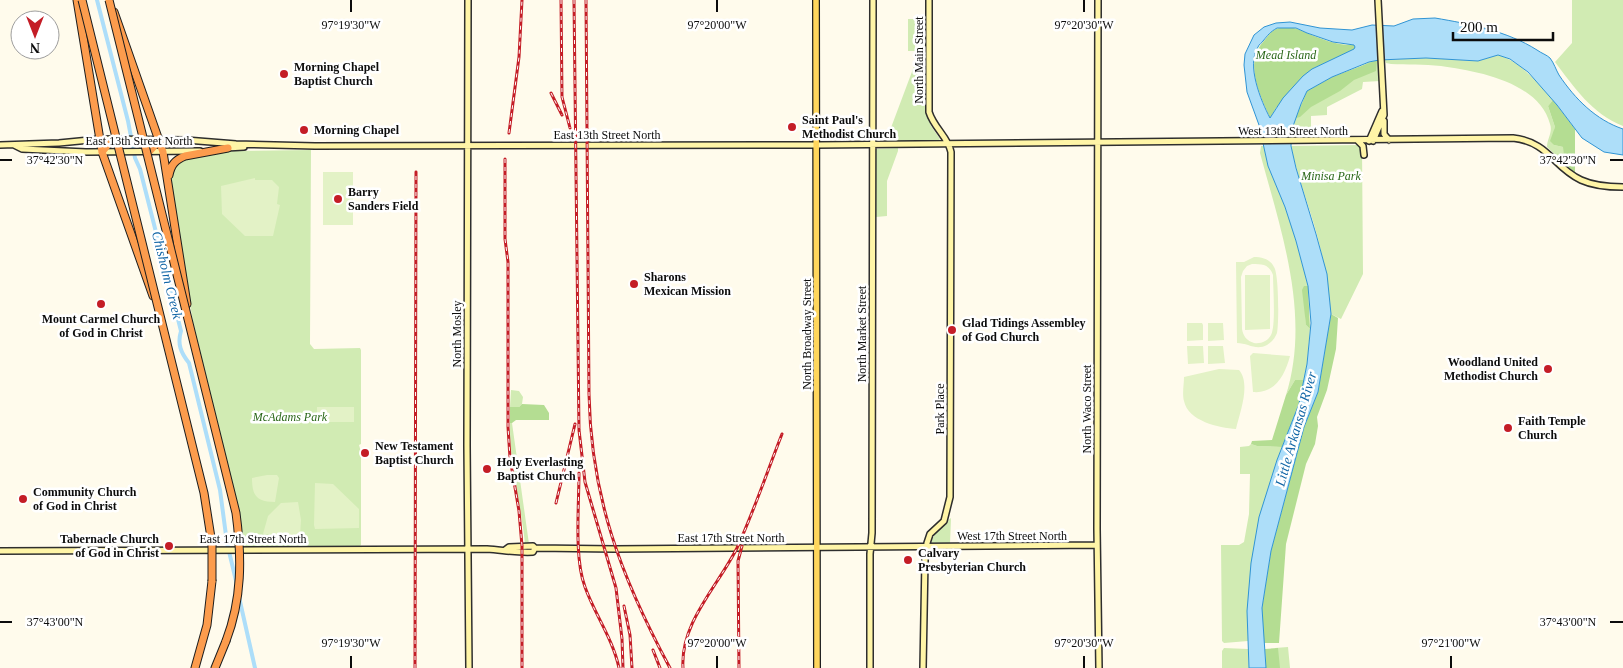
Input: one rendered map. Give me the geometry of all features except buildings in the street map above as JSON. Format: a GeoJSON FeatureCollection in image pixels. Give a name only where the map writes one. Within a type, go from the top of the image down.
{"type":"FeatureCollection","features":[{"type":"Feature","properties":{"kind":"highway"},"geometry":{"type":"LineString","coordinates":[[77,0],[102,152],[159,314]]}},
{"type":"Feature","properties":{"kind":"highway"},"geometry":{"type":"LineString","coordinates":[[82,0],[208,511],[212,544],[212,581],[207,624],[195,668]]}},
{"type":"Feature","properties":{"kind":"highway"},"geometry":{"type":"LineString","coordinates":[[110,0],[140,80],[163,152],[191,331]]}},
{"type":"Feature","properties":{"kind":"highway"},"geometry":{"type":"LineString","coordinates":[[110,0],[232,495],[238,531],[241,559],[239,592],[232,623],[215,668]]}},
{"type":"Feature","properties":{"kind":"highway"},"geometry":{"type":"LineString","coordinates":[[102,152],[111,141],[117,139]]}},
{"type":"Feature","properties":{"kind":"highway"},"geometry":{"type":"LineString","coordinates":[[149,152],[160,140]]}},
{"type":"Feature","properties":{"kind":"highway"},"geometry":{"type":"LineString","coordinates":[[168,183],[170,168],[179,158],[228,148]]}},
{"type":"Feature","properties":{"kind":"main road","name":"North Broadway Street"},"geometry":{"type":"LineString","coordinates":[[816,0],[817,668]]}},
{"type":"Feature","properties":{"kind":"street","name":"North Mosley"},"geometry":{"type":"LineString","coordinates":[[468,0],[469,668]]}},
{"type":"Feature","properties":{"kind":"street","name":"North Market Street"},"geometry":{"type":"LineString","coordinates":[[870,668],[873,0]]}},
{"type":"Feature","properties":{"kind":"street","name":"North Main Street"},"geometry":{"type":"LineString","coordinates":[[929,0],[929,112],[934,124],[948,143]]}},
{"type":"Feature","properties":{"kind":"street","name":"North Waco Street"},"geometry":{"type":"LineString","coordinates":[[1098,0],[1097,545],[1099,668]]}},
{"type":"Feature","properties":{"kind":"street"},"geometry":{"type":"LineString","coordinates":[[1378,0],[1384,134],[1390,141]]}},
{"type":"Feature","properties":{"kind":"street"},"geometry":{"type":"LineString","coordinates":[[1371,141],[1383,105]]}},
{"type":"Feature","properties":{"kind":"street"},"geometry":{"type":"LineString","coordinates":[[1371,141],[1384,114]]}},
{"type":"Feature","properties":{"kind":"street","name":"East 13th Street North"},"geometry":{"type":"LineString","coordinates":[[0,145],[59,144],[100,139],[186,140],[265,145],[816,145],[948,143]]}},
{"type":"Feature","properties":{"kind":"street","name":"West 13th Street North"},"geometry":{"type":"LineString","coordinates":[[948,143],[1522,139],[1541,147],[1580,180],[1593,184],[1623,187]]}},
{"type":"Feature","properties":{"kind":"street"},"geometry":{"type":"LineString","coordinates":[[1358,141],[1363,146],[1364,155]]}},
{"type":"Feature","properties":{"kind":"street","name":"Park Place"},"geometry":{"type":"LineString","coordinates":[[923,668],[926,546],[930,534],[944,521],[950,497],[951,152],[948,143]]}},
{"type":"Feature","properties":{"kind":"street","name":"East 13th Street North"},"geometry":{"type":"LineString","coordinates":[[14,145],[22,149],[163,152],[265,145]]}},
{"type":"Feature","properties":{"kind":"street","name":"West 17th Street North"},"geometry":{"type":"LineString","coordinates":[[926,546],[1097,545]]}},
{"type":"Feature","properties":{"kind":"street","name":"East 17th Street North"},"geometry":{"type":"LineString","coordinates":[[0,551],[219,549],[505,550],[508,547],[533,546],[535,548],[926,546]]}},
{"type":"Feature","properties":{"kind":"green space"},"geometry":{"type":"Polygon","coordinates":[[[1572,0],[1623,0],[1623,126],[1612,121],[1584,99],[1555,62],[1572,43],[1572,0]]]}},
{"type":"Feature","properties":{"kind":"green space"},"geometry":{"type":"Polygon","coordinates":[[[908,19],[915,19],[915,51],[908,51],[908,19]]]}},
{"type":"Feature","properties":{"kind":"green space","name":"Mead Island"},"geometry":{"type":"Polygon","coordinates":[[[1288,27],[1330,42],[1354,45],[1355,49],[1312,69],[1276,108],[1270,118],[1258,90],[1254,70],[1255,60],[1257,51],[1275,29],[1288,27]]]}},
{"type":"Feature","properties":{"kind":"green space"},"geometry":{"type":"Polygon","coordinates":[[[926,41],[926,113],[931,126],[940,139],[938,141],[886,141],[916,61],[926,41]]]}},
{"type":"Feature","properties":{"kind":"green space"},"geometry":{"type":"Polygon","coordinates":[[[1498,55],[1514,62],[1553,100],[1548,106],[1555,127],[1554,145],[1563,147],[1564,163],[1547,147],[1551,127],[1544,110],[1533,98],[1520,89],[1505,81],[1472,71],[1435,65],[1391,64],[1386,63],[1385,60],[1426,58],[1478,61],[1498,55]]]}},
{"type":"Feature","properties":{"kind":"green space"},"geometry":{"type":"Polygon","coordinates":[[[1377,60],[1376,71],[1354,80],[1340,91],[1311,107],[1300,117],[1296,118],[1307,91],[1332,77],[1377,60]]]}},
{"type":"Feature","properties":{"kind":"green space"},"geometry":{"type":"Polygon","coordinates":[[[1379,60],[1380,81],[1363,82],[1362,89],[1327,107],[1327,115],[1311,116],[1311,136],[1292,137],[1292,129],[1301,104],[1369,62],[1379,60]]]}},
{"type":"Feature","properties":{"kind":"green space"},"geometry":{"type":"Polygon","coordinates":[[[1553,100],[1575,129],[1575,173],[1564,163],[1563,147],[1554,145],[1550,141],[1555,127],[1548,106],[1553,100]]]}},
{"type":"Feature","properties":{"kind":"green space","name":"Minisa Park"},"geometry":{"type":"Polygon","coordinates":[[[1360,145],[1362,147],[1363,274],[1341,319],[1331,314],[1326,274],[1314,224],[1291,146],[1360,145]]]}},
{"type":"Feature","properties":{"kind":"green space"},"geometry":{"type":"Polygon","coordinates":[[[1261,146],[1264,146],[1268,166],[1285,207],[1308,286],[1304,286],[1306,325],[1310,329],[1304,380],[1295,380],[1286,395],[1293,365],[1294,304],[1284,243],[1260,153],[1261,146]]]}},
{"type":"Feature","properties":{"kind":"green space"},"geometry":{"type":"Polygon","coordinates":[[[898,148],[887,181],[887,216],[876,217],[875,149],[898,148]]]}},
{"type":"Feature","properties":{"kind":"green space","name":"McAdams Park"},"geometry":{"type":"Polygon","coordinates":[[[311,150],[310,344],[314,349],[360,348],[361,350],[361,444],[359,445],[361,452],[361,545],[359,547],[243,546],[236,497],[193,322],[171,194],[171,173],[180,160],[226,151],[311,150]]]}},
{"type":"Feature","properties":{"kind":"green space","name":"Barry Sanders Field"},"geometry":{"type":"Polygon","coordinates":[[[323,172],[353,172],[353,225],[323,225],[323,172]]]}},
{"type":"Feature","properties":{"kind":"green space"},"geometry":{"type":"Polygon","coordinates":[[[255,178],[255,180],[272,180],[279,187],[277,204],[280,205],[273,236],[245,236],[222,214],[221,186],[255,178]]]}},
{"type":"Feature","properties":{"kind":"green space"},"geometry":{"type":"Polygon","coordinates":[[[1254,257],[1263,258],[1270,262],[1276,271],[1278,299],[1277,333],[1272,341],[1263,347],[1237,343],[1236,262],[1244,262],[1254,257]],[[1252,264],[1247,266],[1241,277],[1242,329],[1247,340],[1257,343],[1270,337],[1273,330],[1273,275],[1267,267],[1252,264]]]}},
{"type":"Feature","properties":{"kind":"green space"},"geometry":{"type":"Polygon","coordinates":[[[1245,275],[1270,275],[1270,329],[1245,330],[1245,275]]]}},
{"type":"Feature","properties":{"kind":"green space"},"geometry":{"type":"Polygon","coordinates":[[[1304,286],[1308,286],[1310,329],[1306,325],[1302,290],[1304,286]]]}},
{"type":"Feature","properties":{"kind":"green space"},"geometry":{"type":"Polygon","coordinates":[[[1331,314],[1338,318],[1336,349],[1327,390],[1317,417],[1318,426],[1315,444],[1306,464],[1286,544],[1279,643],[1264,643],[1262,608],[1271,551],[1304,427],[1318,392],[1331,314]]]}},
{"type":"Feature","properties":{"kind":"green space"},"geometry":{"type":"Polygon","coordinates":[[[1187,323],[1202,323],[1203,340],[1187,341],[1187,323]]]}},
{"type":"Feature","properties":{"kind":"green space"},"geometry":{"type":"Polygon","coordinates":[[[1208,323],[1223,323],[1224,340],[1208,341],[1208,323]]]}},
{"type":"Feature","properties":{"kind":"green space"},"geometry":{"type":"Polygon","coordinates":[[[1187,346],[1203,346],[1204,363],[1188,364],[1187,346]]]}},
{"type":"Feature","properties":{"kind":"green space"},"geometry":{"type":"Polygon","coordinates":[[[1208,346],[1223,346],[1225,363],[1208,364],[1208,346]]]}},
{"type":"Feature","properties":{"kind":"green space"},"geometry":{"type":"Polygon","coordinates":[[[1253,353],[1290,356],[1278,382],[1261,392],[1253,392],[1250,356],[1253,353]]]}},
{"type":"Feature","properties":{"kind":"green space"},"geometry":{"type":"Polygon","coordinates":[[[1219,369],[1239,370],[1244,383],[1244,398],[1236,429],[1205,422],[1191,414],[1184,401],[1184,377],[1219,369]]]}},
{"type":"Feature","properties":{"kind":"green space"},"geometry":{"type":"Polygon","coordinates":[[[1295,380],[1304,380],[1299,404],[1282,447],[1251,444],[1252,441],[1272,440],[1286,395],[1295,380]]]}},
{"type":"Feature","properties":{"kind":"green space"},"geometry":{"type":"Polygon","coordinates":[[[511,390],[519,391],[523,397],[522,404],[519,407],[510,407],[511,390]]]}},
{"type":"Feature","properties":{"kind":"green space"},"geometry":{"type":"Polygon","coordinates":[[[522,404],[544,405],[549,413],[549,420],[516,420],[510,423],[510,407],[519,407],[522,404]]]}},
{"type":"Feature","properties":{"kind":"green space"},"geometry":{"type":"Polygon","coordinates":[[[317,407],[354,407],[354,422],[317,422],[317,407]]]}},
{"type":"Feature","properties":{"kind":"green space"},"geometry":{"type":"Polygon","coordinates":[[[510,423],[512,423],[529,544],[525,544],[513,468],[510,423]]]}},
{"type":"Feature","properties":{"kind":"green space"},"geometry":{"type":"Polygon","coordinates":[[[1251,444],[1282,447],[1260,518],[1252,566],[1248,641],[1224,643],[1222,641],[1221,545],[1239,545],[1244,542],[1249,514],[1250,474],[1240,474],[1240,447],[1251,444]]]}},
{"type":"Feature","properties":{"kind":"green space"},"geometry":{"type":"Polygon","coordinates":[[[277,475],[279,478],[275,502],[260,499],[253,489],[252,478],[277,475]]]}},
{"type":"Feature","properties":{"kind":"green space"},"geometry":{"type":"Polygon","coordinates":[[[315,483],[333,484],[359,509],[359,528],[315,529],[315,483]]]}},
{"type":"Feature","properties":{"kind":"green space"},"geometry":{"type":"Polygon","coordinates":[[[298,502],[301,520],[300,536],[263,534],[268,516],[281,503],[298,502]]]}},
{"type":"Feature","properties":{"kind":"green space"},"geometry":{"type":"Polygon","coordinates":[[[951,518],[950,544],[931,544],[936,533],[951,518]]]}},
{"type":"Feature","properties":{"kind":"green space"},"geometry":{"type":"Polygon","coordinates":[[[1288,647],[1290,668],[1279,668],[1275,648],[1288,647]]]}},
{"type":"Feature","properties":{"kind":"green space"},"geometry":{"type":"Polygon","coordinates":[[[1224,648],[1248,649],[1249,668],[1222,668],[1222,651],[1224,648]]]}},
{"type":"Feature","properties":{"kind":"green space"},"geometry":{"type":"Polygon","coordinates":[[[1278,648],[1280,668],[1266,668],[1265,649],[1278,648]]]}},
{"type":"Feature","properties":{"kind":"water","name":"Little Arkansas River"},"geometry":{"type":"Polygon","coordinates":[[[1435,18],[1488,29],[1525,43],[1547,56],[1565,84],[1587,108],[1604,120],[1623,129],[1623,155],[1604,152],[1582,138],[1557,105],[1528,72],[1510,59],[1498,55],[1478,61],[1426,58],[1379,60],[1369,62],[1332,77],[1307,91],[1292,129],[1291,146],[1327,274],[1331,314],[1318,392],[1304,427],[1271,551],[1262,608],[1266,668],[1249,668],[1247,611],[1251,563],[1259,517],[1277,460],[1299,404],[1307,364],[1311,323],[1308,286],[1296,241],[1285,207],[1268,166],[1259,125],[1247,92],[1244,65],[1245,54],[1254,35],[1264,27],[1276,23],[1290,22],[1320,28],[1352,30],[1372,25],[1394,26],[1413,19],[1435,18]],[[1296,28],[1275,29],[1259,45],[1255,55],[1254,73],[1256,83],[1270,118],[1283,98],[1303,76],[1312,69],[1355,47],[1354,45],[1333,42],[1296,28]]]}},
{"type":"Feature","properties":{"kind":"waterway","name":"Chisholm Creek"},"geometry":{"type":"LineString","coordinates":[[97,0],[128,121],[135,158],[140,169],[181,331],[180,348],[189,363],[220,490],[227,543],[237,585]]}},
{"type":"Feature","properties":{"kind":"waterway","name":"Chisholm Creek"},"geometry":{"type":"LineString","coordinates":[[239,597],[255,668]]}},
{"type":"Feature","properties":{"kind":"railway"},"geometry":{"type":"LineString","coordinates":[[509,133],[519,57],[522,0]]}},
{"type":"Feature","properties":{"kind":"railway"},"geometry":{"type":"LineString","coordinates":[[561,0],[562,97],[570,128]]}},
{"type":"Feature","properties":{"kind":"railway"},"geometry":{"type":"LineString","coordinates":[[574,0],[579,430],[585,482],[616,588],[622,639],[623,668]]}},
{"type":"Feature","properties":{"kind":"railway"},"geometry":{"type":"LineString","coordinates":[[586,0],[589,394],[591,432],[603,502],[623,569],[670,668]]}},
{"type":"Feature","properties":{"kind":"railway"},"geometry":{"type":"LineString","coordinates":[[551,93],[562,115]]}},
{"type":"Feature","properties":{"kind":"railway"},"geometry":{"type":"LineString","coordinates":[[505,159],[505,239],[508,262],[508,427],[510,458],[519,511],[522,546],[522,668]]}},
{"type":"Feature","properties":{"kind":"railway"},"geometry":{"type":"LineString","coordinates":[[415,668],[416,172]]}},
{"type":"Feature","properties":{"kind":"railway"},"geometry":{"type":"LineString","coordinates":[[556,503],[575,424]]}},
{"type":"Feature","properties":{"kind":"railway"},"geometry":{"type":"LineString","coordinates":[[683,668],[684,651],[694,620],[737,548],[782,434]]}},
{"type":"Feature","properties":{"kind":"railway"},"geometry":{"type":"LineString","coordinates":[[579,473],[579,562],[585,587],[613,647],[619,668]]}},
{"type":"Feature","properties":{"kind":"railway"},"geometry":{"type":"LineString","coordinates":[[739,668],[738,561],[742,546]]}},
{"type":"Feature","properties":{"kind":"railway"},"geometry":{"type":"LineString","coordinates":[[624,606],[630,635],[632,668]]}},
{"type":"Feature","properties":{"kind":"railway"},"geometry":{"type":"LineString","coordinates":[[653,650],[660,668]]}},
{"type":"Feature","properties":{"kind":"place","name":"Morning Chapel Baptist Church"},"geometry":{"type":"Point","coordinates":[284,74]}},
{"type":"Feature","properties":{"kind":"place","name":"Saint Paul's Methodist Church"},"geometry":{"type":"Point","coordinates":[792,127]}},
{"type":"Feature","properties":{"kind":"place","name":"Morning Chapel"},"geometry":{"type":"Point","coordinates":[304,130]}},
{"type":"Feature","properties":{"kind":"place","name":"Barry Sanders Field"},"geometry":{"type":"Point","coordinates":[338,199]}},
{"type":"Feature","properties":{"kind":"place","name":"Sharons Mexican Mission"},"geometry":{"type":"Point","coordinates":[634,284]}},
{"type":"Feature","properties":{"kind":"place","name":"Mount Carmel Church of God in Christ"},"geometry":{"type":"Point","coordinates":[101,304]}},
{"type":"Feature","properties":{"kind":"place","name":"Glad Tidings Assembley of God Church"},"geometry":{"type":"Point","coordinates":[952,330]}},
{"type":"Feature","properties":{"kind":"place","name":"Woodland United Methodist Church"},"geometry":{"type":"Point","coordinates":[1548,369]}},
{"type":"Feature","properties":{"kind":"place","name":"Faith Temple Church"},"geometry":{"type":"Point","coordinates":[1508,428]}},
{"type":"Feature","properties":{"kind":"place","name":"New Testament Baptist Church"},"geometry":{"type":"Point","coordinates":[365,453]}},
{"type":"Feature","properties":{"kind":"place","name":"Holy Everlasting Baptist Church"},"geometry":{"type":"Point","coordinates":[487,469]}},
{"type":"Feature","properties":{"kind":"place","name":"Community Church of God in Christ"},"geometry":{"type":"Point","coordinates":[23,499]}},
{"type":"Feature","properties":{"kind":"place","name":"Tabernacle Church of God in Christ"},"geometry":{"type":"Point","coordinates":[169,546]}},
{"type":"Feature","properties":{"kind":"place","name":"Calvary Presbyterian Church"},"geometry":{"type":"Point","coordinates":[908,560]}}]}
